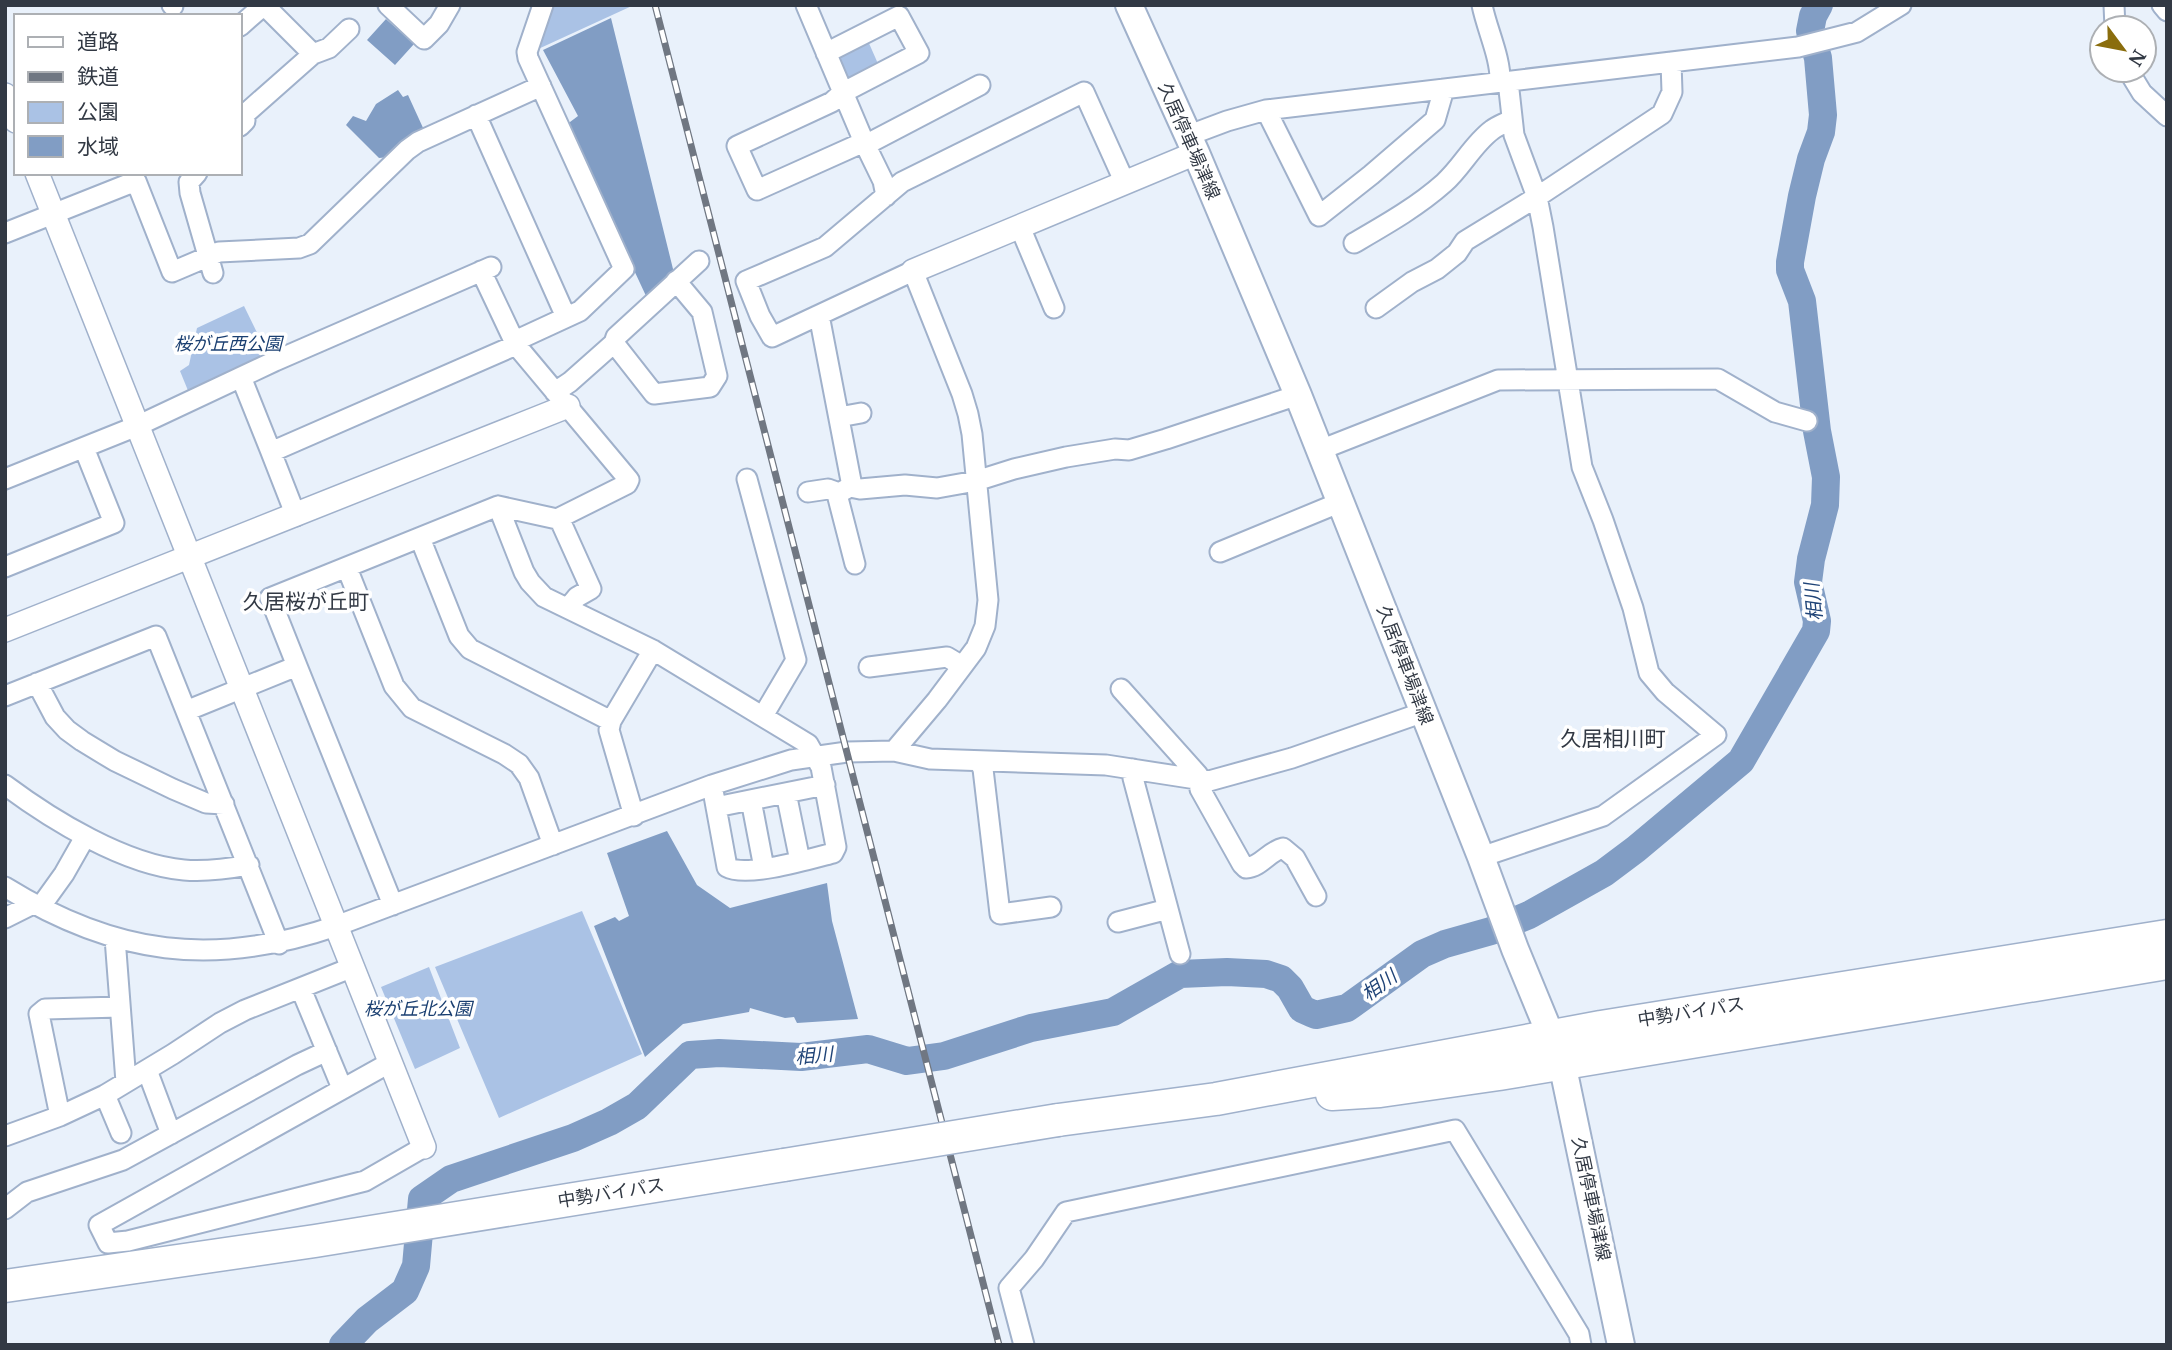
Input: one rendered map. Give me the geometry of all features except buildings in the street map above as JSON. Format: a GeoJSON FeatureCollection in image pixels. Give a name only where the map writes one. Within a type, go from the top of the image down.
{"type":"FeatureCollection","features":[{"type":"Feature","properties":{"kind":"highway","name":"中勢バイパス"},"geometry":{"type":"LineString","coordinates":[[5,1286],[315,1241],[1058,1120],[1216,1099],[1380,1091],[1557,1049],[2167,936]]}},
{"type":"Feature","properties":{"kind":"highway","name":"中勢バイパス"},"geometry":{"type":"LineString","coordinates":[[1557,1049],[2167,963]]}},
{"type":"Feature","properties":{"kind":"main road","name":"久居停車場津線"},"geometry":{"type":"LineString","coordinates":[[1129,5],[1192,144],[1298,395],[1482,857],[1495,899],[1557,1049],[1621,1345]]}},
{"type":"Feature","properties":{"kind":"street"},"geometry":{"type":"LineString","coordinates":[[242,24],[264,5],[313,54]]}},
{"type":"Feature","properties":{"kind":"street"},"geometry":{"type":"LineString","coordinates":[[388,5],[424,39],[439,24],[450,5]]}},
{"type":"Feature","properties":{"kind":"street"},"geometry":{"type":"LineString","coordinates":[[271,452],[515,343],[580,311],[624,269],[527,52],[543,5]]}},
{"type":"Feature","properties":{"kind":"street"},"geometry":{"type":"LineString","coordinates":[[806,5],[842,93],[883,181],[886,196]]}},
{"type":"Feature","properties":{"kind":"street"},"geometry":{"type":"LineString","coordinates":[[1482,5],[1486,27],[1504,82],[1514,135],[1537,197],[1582,467],[1633,608],[1649,673],[1665,692],[1716,735],[1603,816],[1482,857]]}},
{"type":"Feature","properties":{"kind":"street"},"geometry":{"type":"LineString","coordinates":[[1125,183],[1084,92],[902,182],[825,247],[746,281],[772,337],[913,271],[1125,183],[1227,121],[1266,110],[1798,47],[1857,32],[1901,5]]}},
{"type":"Feature","properties":{"kind":"street"},"geometry":{"type":"LineString","coordinates":[[2162,5],[2167,11]]}},
{"type":"Feature","properties":{"kind":"street"},"geometry":{"type":"LineString","coordinates":[[826,53],[899,16],[919,53],[842,93],[832,102],[737,146],[757,190],[864,142],[873,141],[980,85]]}},
{"type":"Feature","properties":{"kind":"street"},"geometry":{"type":"LineString","coordinates":[[242,116],[313,54],[329,48],[349,29]]}},
{"type":"Feature","properties":{"kind":"street"},"geometry":{"type":"LineString","coordinates":[[1376,308],[1412,282],[1437,269],[1457,253],[1465,241],[1662,114],[1672,92],[1671,62]]}},
{"type":"Feature","properties":{"kind":"street"},"geometry":{"type":"LineString","coordinates":[[2137,84],[2142,93],[2167,116]]}},
{"type":"Feature","properties":{"kind":"street"},"geometry":{"type":"LineString","coordinates":[[5,233],[136,181],[173,272],[210,265],[219,251],[299,248],[310,244],[407,150],[431,135],[541,86]]}},
{"type":"Feature","properties":{"kind":"street"},"geometry":{"type":"LineString","coordinates":[[1266,110],[1319,216],[1435,120],[1444,89]]}},
{"type":"Feature","properties":{"kind":"street"},"geometry":{"type":"LineString","coordinates":[[5,95],[14,116]]}},
{"type":"Feature","properties":{"kind":"street"},"geometry":{"type":"LineString","coordinates":[[476,115],[566,317]]}},
{"type":"Feature","properties":{"kind":"street"},"geometry":{"type":"LineString","coordinates":[[1353,243],[1432,194],[1492,130],[1511,120]]}},
{"type":"Feature","properties":{"kind":"street"},"geometry":{"type":"LineString","coordinates":[[38,175],[354,967],[391,1062],[424,1147],[365,1181],[128,1241],[108,1243],[99,1225],[391,1062]]}},
{"type":"Feature","properties":{"kind":"street"},"geometry":{"type":"LineString","coordinates":[[195,175],[189,182],[210,265]]}},
{"type":"Feature","properties":{"kind":"street"},"geometry":{"type":"LineString","coordinates":[[1020,228],[1054,308]]}},
{"type":"Feature","properties":{"kind":"street"},"geometry":{"type":"LineString","coordinates":[[5,630],[296,516],[561,399],[570,382],[614,344],[616,337],[699,261]]}},
{"type":"Feature","properties":{"kind":"street"},"geometry":{"type":"LineString","coordinates":[[5,479],[137,426],[486,269],[515,343],[629,480],[627,484],[557,519],[498,506],[270,598],[393,905]]}},
{"type":"Feature","properties":{"kind":"street"},"geometry":{"type":"LineString","coordinates":[[894,751],[962,666],[981,637],[988,600],[972,434],[962,394],[913,271]]}},
{"type":"Feature","properties":{"kind":"street"},"geometry":{"type":"LineString","coordinates":[[614,344],[654,394],[710,387],[718,376],[702,312],[676,281]]}},
{"type":"Feature","properties":{"kind":"street"},"geometry":{"type":"LineString","coordinates":[[819,315],[850,481],[838,498],[855,564]]}},
{"type":"Feature","properties":{"kind":"street"},"geometry":{"type":"LineString","coordinates":[[241,377],[296,516]]}},
{"type":"Feature","properties":{"kind":"street"},"geometry":{"type":"LineString","coordinates":[[1320,450],[1498,380],[1718,379],[1775,412],[1807,421]]}},
{"type":"Feature","properties":{"kind":"street"},"geometry":{"type":"LineString","coordinates":[[808,492],[905,485],[937,488],[976,481],[1066,457],[1115,449],[1129,450],[1298,395]]}},
{"type":"Feature","properties":{"kind":"street"},"geometry":{"type":"LineString","coordinates":[[839,417],[861,413]]}},
{"type":"Feature","properties":{"kind":"street"},"geometry":{"type":"LineString","coordinates":[[5,567],[114,523],[84,448]]}},
{"type":"Feature","properties":{"kind":"street"},"geometry":{"type":"LineString","coordinates":[[747,479],[796,660],[763,716]]}},
{"type":"Feature","properties":{"kind":"street"},"geometry":{"type":"LineString","coordinates":[[1220,552],[1341,502]]}},
{"type":"Feature","properties":{"kind":"street"},"geometry":{"type":"LineString","coordinates":[[498,506],[524,572],[544,597],[653,650],[808,744],[821,767],[836,847],[833,853],[764,868],[736,871],[727,867],[712,785]]}},
{"type":"Feature","properties":{"kind":"street"},"geometry":{"type":"LineString","coordinates":[[559,518],[591,589],[577,597],[568,608]]}},
{"type":"Feature","properties":{"kind":"street"},"geometry":{"type":"LineString","coordinates":[[421,538],[463,642],[482,655],[611,720]]}},
{"type":"Feature","properties":{"kind":"street"},"geometry":{"type":"LineString","coordinates":[[347,568],[400,695],[412,708],[519,764],[529,778],[553,845]]}},
{"type":"Feature","properties":{"kind":"street"},"geometry":{"type":"LineString","coordinates":[[5,696],[156,636],[279,944]]}},
{"type":"Feature","properties":{"kind":"street"},"geometry":{"type":"LineString","coordinates":[[634,816],[610,730],[611,720],[653,650]]}},
{"type":"Feature","properties":{"kind":"street"},"geometry":{"type":"LineString","coordinates":[[869,667],[947,657],[962,666]]}},
{"type":"Feature","properties":{"kind":"street"},"geometry":{"type":"LineString","coordinates":[[186,711],[297,666]]}},
{"type":"Feature","properties":{"kind":"street"},"geometry":{"type":"LineString","coordinates":[[37,683],[55,717],[66,730],[82,741],[115,761],[173,789],[206,803],[224,804]]}},
{"type":"Feature","properties":{"kind":"street"},"geometry":{"type":"LineString","coordinates":[[1121,689],[1198,775],[1201,780],[1200,789],[1242,864],[1246,868],[1253,867],[1283,848],[1295,858],[1317,896]]}},
{"type":"Feature","properties":{"kind":"street"},"geometry":{"type":"LineString","coordinates":[[5,887],[74,923],[115,938],[176,949],[211,951],[255,948],[279,944],[336,926],[712,785],[782,762],[847,752],[894,751],[930,759],[1106,765],[1209,781],[1292,758],[1424,712]]}},
{"type":"Feature","properties":{"kind":"street"},"geometry":{"type":"LineString","coordinates":[[979,761],[983,769],[1000,914],[1051,907]]}},
{"type":"Feature","properties":{"kind":"street"},"geometry":{"type":"LineString","coordinates":[[782,762],[800,861]]}},
{"type":"Feature","properties":{"kind":"street"},"geometry":{"type":"LineString","coordinates":[[1133,769],[1133,778],[1180,954]]}},
{"type":"Feature","properties":{"kind":"street"},"geometry":{"type":"LineString","coordinates":[[749,773],[764,868]]}},
{"type":"Feature","properties":{"kind":"street"},"geometry":{"type":"LineString","coordinates":[[5,785],[85,836],[124,855],[162,867],[198,871],[248,866]]}},
{"type":"Feature","properties":{"kind":"street"},"geometry":{"type":"LineString","coordinates":[[716,807],[825,785]]}},
{"type":"Feature","properties":{"kind":"street"},"geometry":{"type":"LineString","coordinates":[[5,918],[37,905],[64,874],[85,836]]}},
{"type":"Feature","properties":{"kind":"street"},"geometry":{"type":"LineString","coordinates":[[1118,922],[1168,909]]}},
{"type":"Feature","properties":{"kind":"street"},"geometry":{"type":"LineString","coordinates":[[115,938],[126,1082]]}},
{"type":"Feature","properties":{"kind":"street"},"geometry":{"type":"LineString","coordinates":[[5,1136],[60,1116],[105,1095],[245,1010],[354,967]]}},
{"type":"Feature","properties":{"kind":"street"},"geometry":{"type":"LineString","coordinates":[[301,989],[342,1088]]}},
{"type":"Feature","properties":{"kind":"street"},"geometry":{"type":"LineString","coordinates":[[60,1116],[39,1014],[44,1009],[120,1007]]}},
{"type":"Feature","properties":{"kind":"street"},"geometry":{"type":"LineString","coordinates":[[5,1209],[27,1192],[123,1160],[327,1051]]}},
{"type":"Feature","properties":{"kind":"street"},"geometry":{"type":"LineString","coordinates":[[147,1070],[171,1133]]}},
{"type":"Feature","properties":{"kind":"street"},"geometry":{"type":"LineString","coordinates":[[105,1095],[121,1133]]}},
{"type":"Feature","properties":{"kind":"street"},"geometry":{"type":"LineString","coordinates":[[1024,1345],[1009,1288],[1034,1259],[1066,1212],[1455,1130],[1579,1334],[1581,1345]]}},
{"type":"Feature","properties":{"kind":"green space"},"geometry":{"type":"Polygon","coordinates":[[[550,5],[634,5],[536,50],[550,5]]]}},
{"type":"Feature","properties":{"kind":"green space"},"geometry":{"type":"Polygon","coordinates":[[[868,41],[879,66],[846,84],[836,58],[868,41]]]}},
{"type":"Feature","properties":{"kind":"green space","name":"桜が丘西公園"},"geometry":{"type":"Polygon","coordinates":[[[244,306],[267,353],[264,359],[189,393],[180,371],[189,365],[197,328],[244,306]]]}},
{"type":"Feature","properties":{"kind":"green space"},"geometry":{"type":"Polygon","coordinates":[[[582,911],[642,1054],[499,1118],[435,967],[582,911]]]}},
{"type":"Feature","properties":{"kind":"green space","name":"桜が丘北公園"},"geometry":{"type":"Polygon","coordinates":[[[429,967],[460,1048],[415,1069],[381,987],[429,967]]]}},
{"type":"Feature","properties":{"kind":"water"},"geometry":{"type":"Polygon","coordinates":[[[611,18],[674,273],[647,298],[566,125],[578,116],[543,50],[611,18]]]}},
{"type":"Feature","properties":{"kind":"water"},"geometry":{"type":"Polygon","coordinates":[[[386,19],[414,44],[395,65],[367,40],[386,19]]]}},
{"type":"Feature","properties":{"kind":"water"},"geometry":{"type":"Polygon","coordinates":[[[398,90],[403,97],[408,95],[424,130],[390,157],[379,158],[346,125],[353,116],[366,121],[376,104],[398,90]]]}},
{"type":"Feature","properties":{"kind":"water"},"geometry":{"type":"Polygon","coordinates":[[[667,831],[697,885],[730,908],[827,883],[832,921],[858,1019],[797,1023],[794,1017],[785,1018],[750,1008],[749,1012],[683,1024],[645,1057],[594,926],[615,917],[619,921],[629,916],[607,853],[667,831]]]}},
{"type":"Feature","properties":{"kind":"waterway","name":"相川"},"geometry":{"type":"LineString","coordinates":[[343,1345],[367,1320],[405,1291],[416,1266],[422,1199],[451,1179],[573,1138],[609,1122],[637,1106],[690,1055],[719,1053],[801,1057],[868,1049],[907,1061],[944,1056],[1031,1028],[1113,1012],[1180,974],[1266,974],[1281,979],[1290,988],[1302,1009],[1311,1013],[1316,1015],[1347,1008],[1422,954],[1529,915],[1604,873],[1741,761],[1816,631],[1817,621],[1808,582],[1825,505],[1826,477],[1817,431],[1802,301],[1790,270],[1790,262],[1802,196],[1821,132],[1823,115],[1818,58],[1810,31],[1819,5]]}},
{"type":"Feature","properties":{"kind":"railway"},"geometry":{"type":"LineString","coordinates":[[655,5],[999,1345]]}},
{"type":"Feature","properties":{"kind":"district","name":"久居桜が丘町"},"geometry":{"type":"Point","coordinates":[306,602]}},
{"type":"Feature","properties":{"kind":"district","name":"久居相川町"},"geometry":{"type":"Point","coordinates":[1613,739]}}]}
